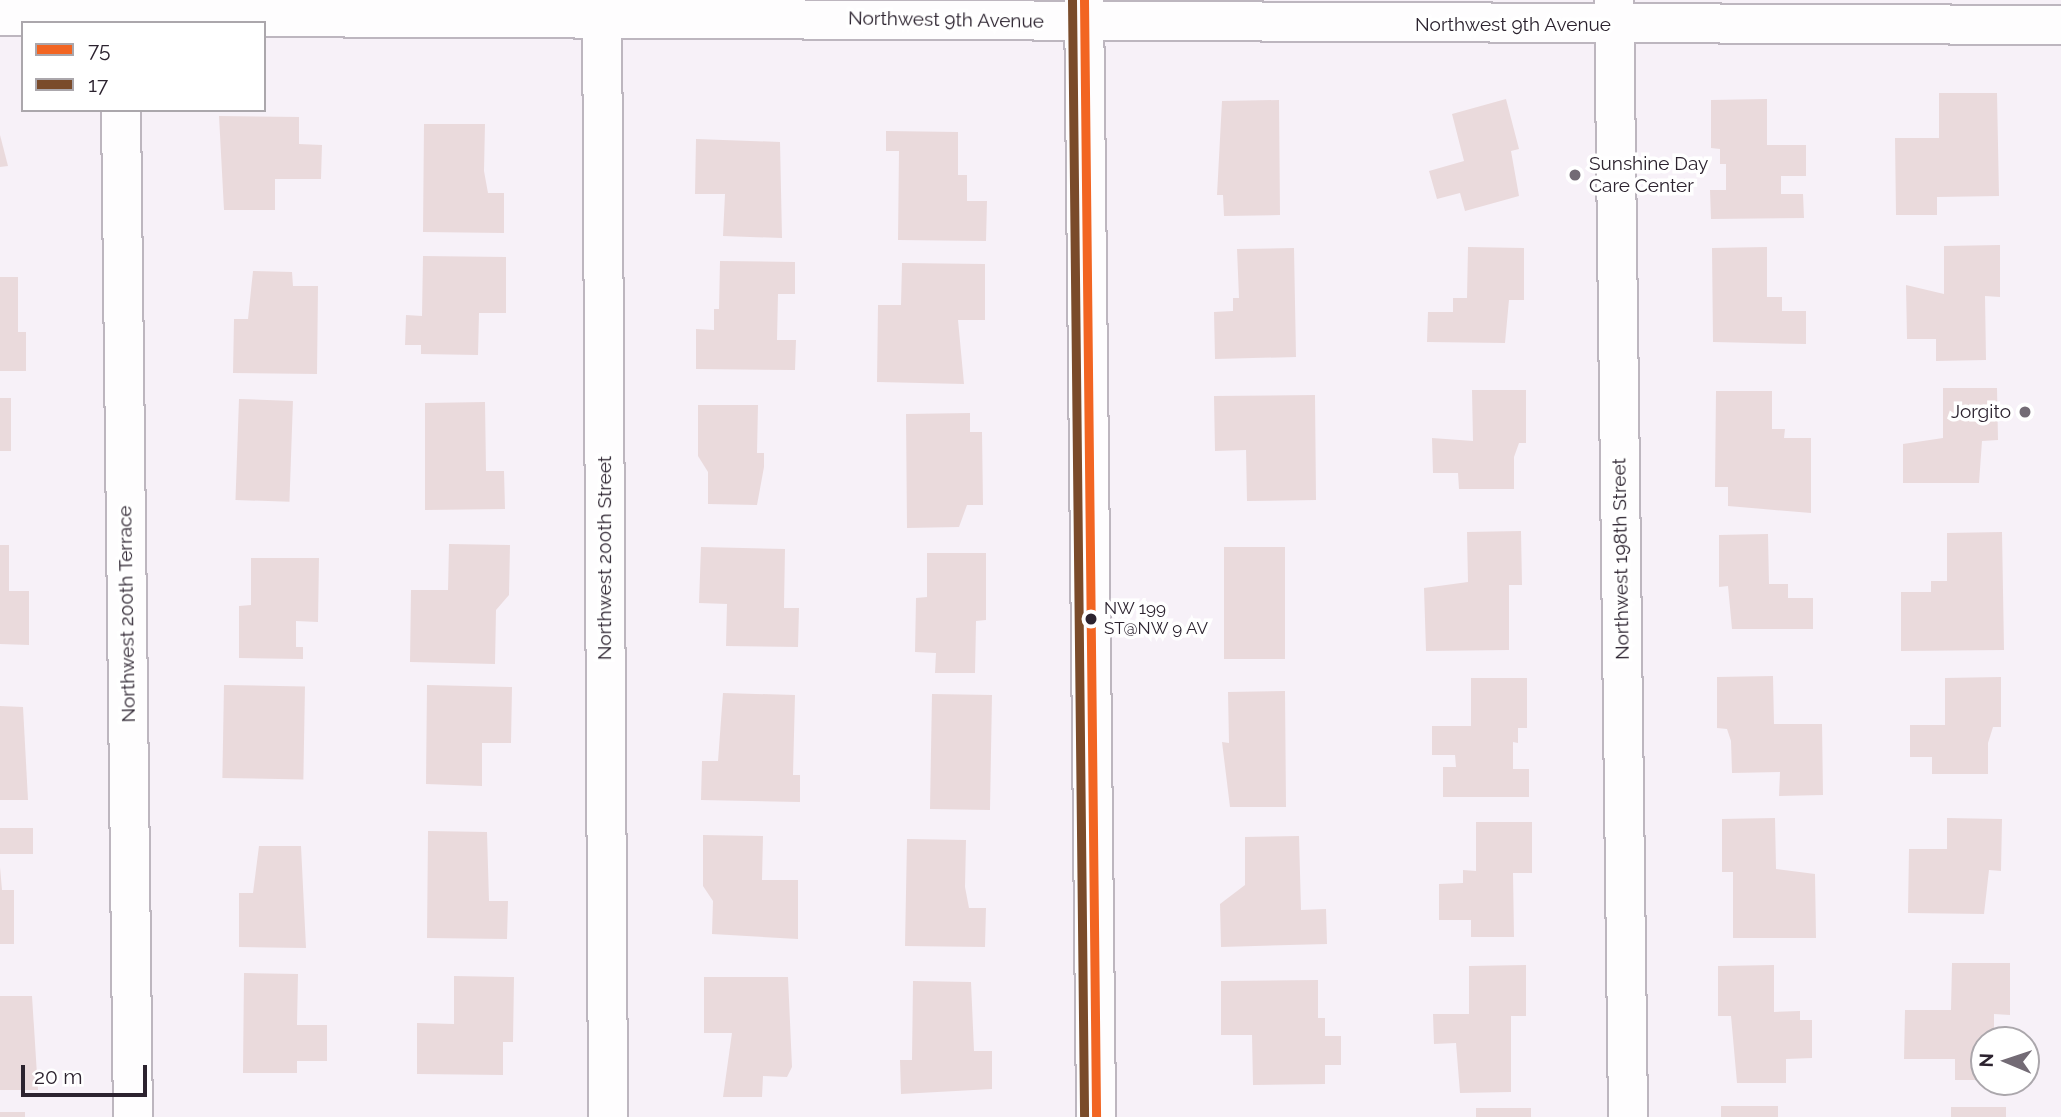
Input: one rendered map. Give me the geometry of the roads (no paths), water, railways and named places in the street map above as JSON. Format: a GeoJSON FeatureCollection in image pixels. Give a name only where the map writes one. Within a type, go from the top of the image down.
{"type":"FeatureCollection","features":[{"type":"Feature","properties":{"kind":"street","name":"Northwest 9th Avenue"},"geometry":{"type":"LineString","coordinates":[[0,16],[602,7],[1614,12],[2061,25]]}},
{"type":"Feature","properties":{"kind":"street","name":"Northwest 200th Street"},"geometry":{"type":"LineString","coordinates":[[602,7],[608,1117]]}},
{"type":"Feature","properties":{"kind":"street"},"geometry":{"type":"LineString","coordinates":[[1084,11],[1096,1117]]}},
{"type":"Feature","properties":{"kind":"street","name":"Northwest 198th Street"},"geometry":{"type":"LineString","coordinates":[[1614,12],[1628,1117]]}},
{"type":"Feature","properties":{"kind":"street","name":"Northwest 200th Terrace"},"geometry":{"type":"LineString","coordinates":[[121,112],[133,1117]]}},
{"type":"Feature","properties":{"kind":"place","name":"Sunshine Day Care Center"},"geometry":{"type":"Point","coordinates":[1575,175]}},
{"type":"Feature","properties":{"kind":"place","name":"Jorgito"},"geometry":{"type":"Point","coordinates":[2025,412]}},
{"type":"Feature","properties":{"kind":"place","name":"NW 199 ST@NW 9 AV"},"geometry":{"type":"Point","coordinates":[1091,619]}}]}
